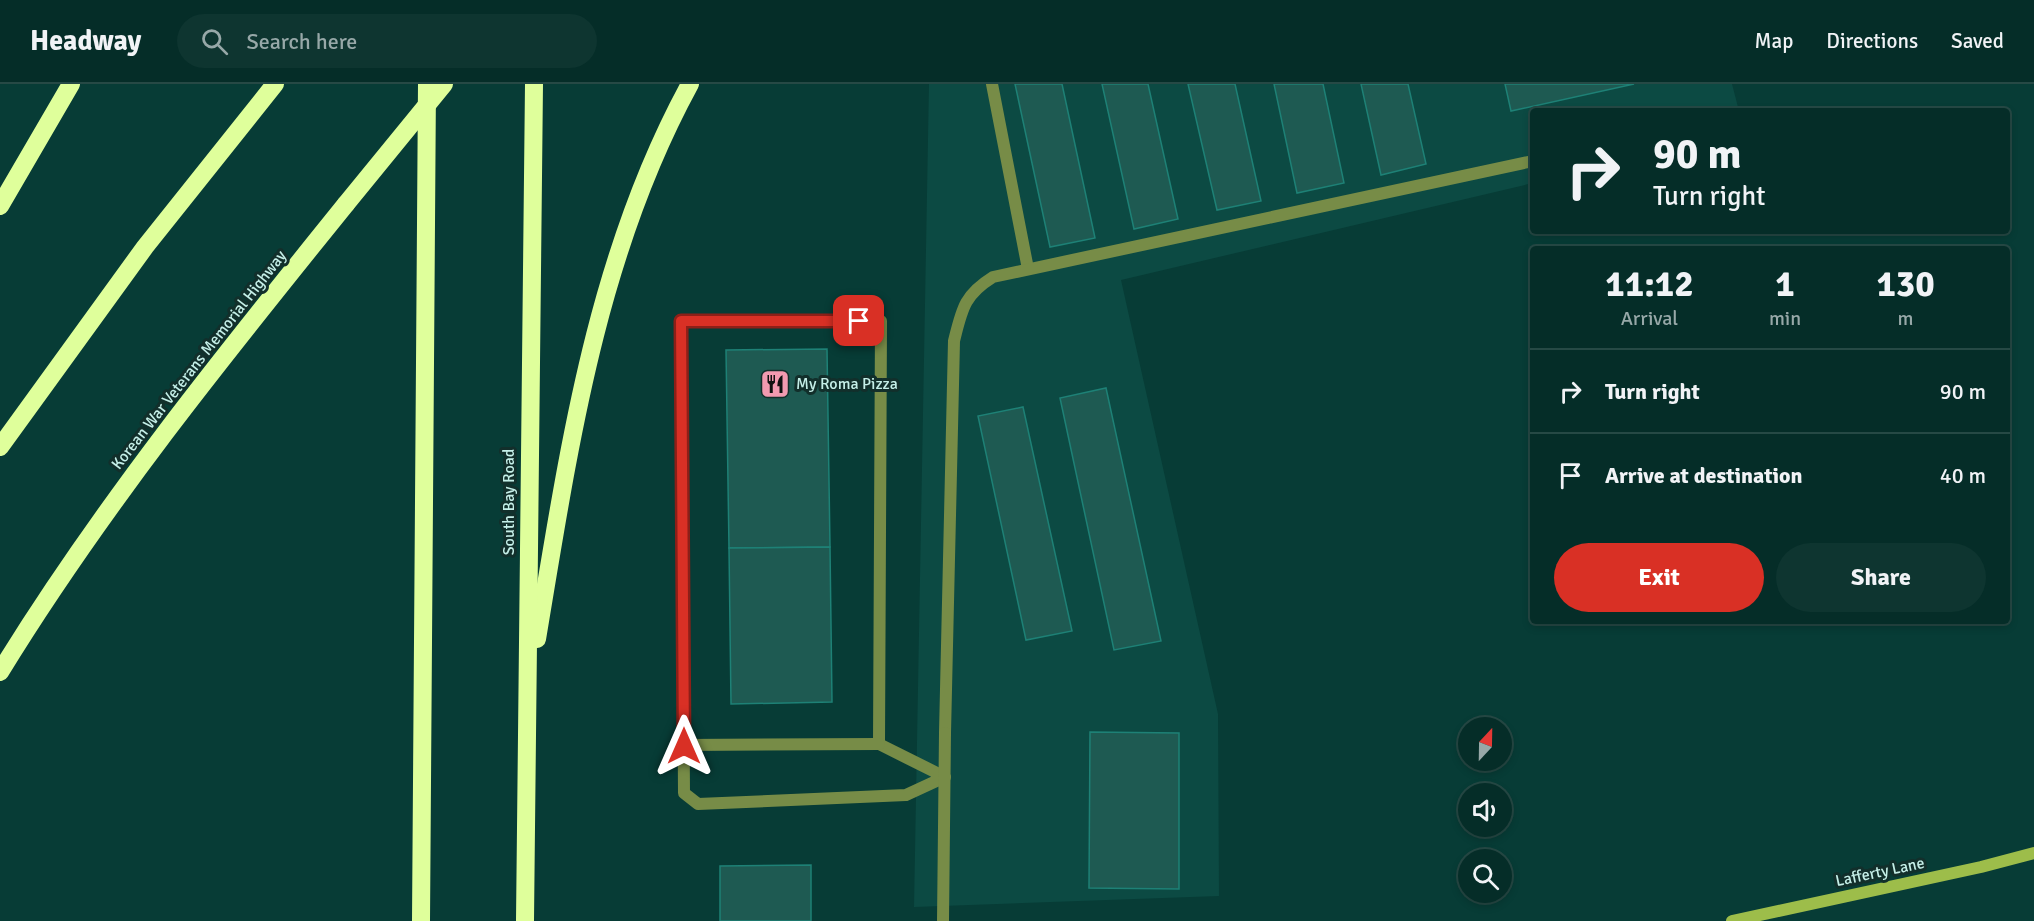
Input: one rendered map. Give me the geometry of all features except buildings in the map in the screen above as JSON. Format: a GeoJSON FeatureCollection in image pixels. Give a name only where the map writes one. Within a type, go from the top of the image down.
{"type":"FeatureCollection","features":[{"type":"Feature","properties":{"kind":"highway"},"geometry":{"type":"LineString","coordinates":[[0,206],[71,84]]}},
{"type":"Feature","properties":{"kind":"highway"},"geometry":{"type":"LineString","coordinates":[[0,447],[145,247],[275,84]]}},
{"type":"Feature","properties":{"kind":"highway"},"geometry":{"type":"LineString","coordinates":[[421,921],[427,84]]}},
{"type":"Feature","properties":{"kind":"highway","name":"Korean War Veterans Memorial Highway"},"geometry":{"type":"LineString","coordinates":[[0,672],[81,549],[136,472],[238,338],[444,84]]}},
{"type":"Feature","properties":{"kind":"highway","name":"South Bay Road"},"geometry":{"type":"LineString","coordinates":[[525,921],[534,84]]}},
{"type":"Feature","properties":{"kind":"highway"},"geometry":{"type":"LineString","coordinates":[[528,694],[570,444],[591,345],[619,250],[643,184],[690,84]]}},
{"type":"Feature","properties":{"kind":"street"},"geometry":{"type":"LineString","coordinates":[[992,84],[1028,269]]}},
{"type":"Feature","properties":{"kind":"street"},"geometry":{"type":"LineString","coordinates":[[943,921],[954,340],[962,308],[979,285],[993,277],[1028,269],[1530,162]]}},
{"type":"Feature","properties":{"kind":"street"},"geometry":{"type":"LineString","coordinates":[[879,744],[881,321],[681,321],[684,793],[698,804],[906,795],[945,777]]}},
{"type":"Feature","properties":{"kind":"street"},"geometry":{"type":"LineString","coordinates":[[684,746],[879,744],[945,777]]}},
{"type":"Feature","properties":{"kind":"street","name":"Lafferty Lane"},"geometry":{"type":"LineString","coordinates":[[1732,921],[1981,867],[2034,853]]}},
{"type":"Feature","properties":{"kind":"shaded area"},"geometry":{"type":"Polygon","coordinates":[[[929,84],[1732,84],[1738,108],[1530,108],[1530,184],[1121,280],[1218,714],[1219,896],[914,907],[929,84]]]}},
{"type":"Feature","properties":{"kind":"place","name":"My Roma Pizza"},"geometry":{"type":"Point","coordinates":[775,384]}},
{"type":"Feature","properties":{"kind":"route"},"geometry":{"type":"LineString","coordinates":[[684,746],[681,321],[859,321]]}}]}
